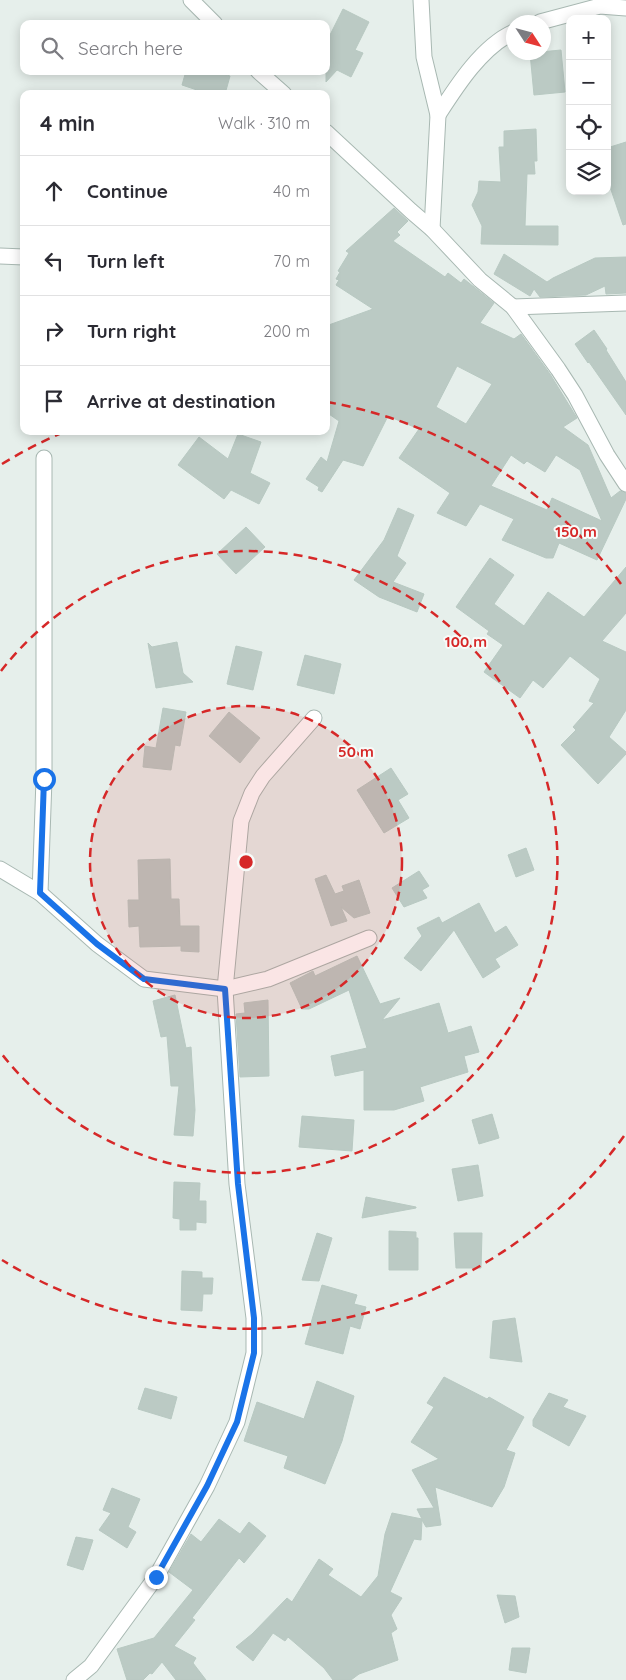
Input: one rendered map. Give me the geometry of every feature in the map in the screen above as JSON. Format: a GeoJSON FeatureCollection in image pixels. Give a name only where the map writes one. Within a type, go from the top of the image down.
{"type":"FeatureCollection","features":[{"type":"Feature","properties":{"kind":"street"},"geometry":{"type":"LineString","coordinates":[[191,0],[211,20]]}},
{"type":"Feature","properties":{"kind":"street"},"geometry":{"type":"LineString","coordinates":[[421,0],[424,57],[438,115],[432,229]]}},
{"type":"Feature","properties":{"kind":"street"},"geometry":{"type":"LineString","coordinates":[[551,19],[600,6],[626,8]]}},
{"type":"Feature","properties":{"kind":"street"},"geometry":{"type":"LineString","coordinates":[[438,115],[462,78],[506,35]]}},
{"type":"Feature","properties":{"kind":"street"},"geometry":{"type":"LineString","coordinates":[[263,75],[279,90]]}},
{"type":"Feature","properties":{"kind":"street"},"geometry":{"type":"LineString","coordinates":[[330,136],[432,229],[480,280],[513,307],[575,395],[607,455],[626,484]]}},
{"type":"Feature","properties":{"kind":"street"},"geometry":{"type":"LineString","coordinates":[[0,256],[20,257]]}},
{"type":"Feature","properties":{"kind":"street"},"geometry":{"type":"LineString","coordinates":[[513,307],[626,303]]}},
{"type":"Feature","properties":{"kind":"street"},"geometry":{"type":"LineString","coordinates":[[40,893],[44,779],[44,458]]}},
{"type":"Feature","properties":{"kind":"street"},"geometry":{"type":"LineString","coordinates":[[74,1680],[91,1666],[156,1577],[202,1495],[237,1422],[254,1353],[254,1318],[238,1184],[225,989],[241,821],[252,793],[263,776],[314,718]]}},
{"type":"Feature","properties":{"kind":"street"},"geometry":{"type":"LineString","coordinates":[[0,869],[40,893],[97,944],[144,979],[225,989],[268,979],[369,938]]}},
{"type":"Feature","properties":{"kind":"building"},"geometry":{"type":"Polygon","coordinates":[[[343,9],[369,22],[355,50],[363,53],[351,77],[337,70],[326,82],[326,75],[330,75],[330,35],[343,9]]]}},
{"type":"Feature","properties":{"kind":"building"},"geometry":{"type":"Polygon","coordinates":[[[561,50],[565,92],[534,95],[531,60],[551,60],[551,51],[561,50]]]}},
{"type":"Feature","properties":{"kind":"building"},"geometry":{"type":"Polygon","coordinates":[[[185,75],[230,76],[226,90],[197,90],[182,85],[185,75]]]}},
{"type":"Feature","properties":{"kind":"building"},"geometry":{"type":"Polygon","coordinates":[[[536,129],[537,161],[534,161],[535,174],[527,174],[525,226],[558,226],[558,245],[481,244],[482,226],[472,205],[478,192],[479,181],[501,182],[499,147],[504,147],[504,131],[536,129]]]}},
{"type":"Feature","properties":{"kind":"building"},"geometry":{"type":"Polygon","coordinates":[[[626,142],[626,224],[623,225],[611,190],[611,147],[626,142]]]}},
{"type":"Feature","properties":{"kind":"building"},"geometry":{"type":"Polygon","coordinates":[[[394,208],[408,221],[397,232],[400,235],[393,241],[445,277],[448,273],[461,283],[464,279],[494,303],[480,323],[514,339],[521,334],[550,374],[577,418],[563,427],[588,445],[611,498],[620,491],[626,493],[626,499],[597,560],[559,543],[553,558],[546,558],[502,540],[514,519],[480,504],[466,526],[437,513],[450,493],[399,458],[419,429],[388,416],[363,466],[343,460],[322,492],[318,490],[319,487],[306,479],[321,457],[327,462],[339,421],[330,415],[330,325],[373,309],[336,285],[339,280],[336,279],[340,272],[338,271],[349,253],[346,251],[394,208]],[[457,366],[436,407],[466,424],[492,384],[457,366]],[[511,455],[491,486],[547,510],[552,498],[602,521],[580,470],[556,455],[545,472],[527,461],[524,464],[511,455]]]}},
{"type":"Feature","properties":{"kind":"building"},"geometry":{"type":"Polygon","coordinates":[[[504,254],[547,282],[595,258],[626,257],[626,293],[606,294],[605,286],[586,295],[540,297],[534,289],[530,296],[494,274],[504,254]]]}},
{"type":"Feature","properties":{"kind":"building"},"geometry":{"type":"Polygon","coordinates":[[[594,330],[626,382],[626,415],[575,344],[594,330]]]}},
{"type":"Feature","properties":{"kind":"building"},"geometry":{"type":"Polygon","coordinates":[[[238,435],[261,442],[250,473],[270,483],[259,504],[231,490],[224,499],[178,465],[199,437],[228,459],[238,435]]]}},
{"type":"Feature","properties":{"kind":"building"},"geometry":{"type":"Polygon","coordinates":[[[398,508],[414,515],[397,556],[406,563],[393,582],[424,594],[417,612],[379,597],[354,580],[384,540],[398,508]]]}},
{"type":"Feature","properties":{"kind":"building"},"geometry":{"type":"Polygon","coordinates":[[[246,527],[265,547],[236,574],[217,554],[246,527]]]}},
{"type":"Feature","properties":{"kind":"building"},"geometry":{"type":"Polygon","coordinates":[[[490,558],[514,575],[494,604],[524,626],[548,592],[584,617],[626,567],[626,613],[602,641],[626,652],[626,710],[609,737],[626,754],[598,784],[561,745],[576,730],[573,727],[594,703],[589,701],[600,679],[570,656],[543,688],[533,680],[520,698],[484,672],[503,645],[487,634],[489,631],[456,607],[490,558]]]}},
{"type":"Feature","properties":{"kind":"building"},"geometry":{"type":"Polygon","coordinates":[[[177,642],[183,673],[193,682],[156,688],[148,643],[152,647],[177,642]]]}},
{"type":"Feature","properties":{"kind":"building"},"geometry":{"type":"Polygon","coordinates":[[[236,646],[262,652],[253,690],[227,684],[236,646]]]}},
{"type":"Feature","properties":{"kind":"building"},"geometry":{"type":"Polygon","coordinates":[[[305,655],[341,664],[334,694],[297,685],[305,655]]]}},
{"type":"Feature","properties":{"kind":"building"},"geometry":{"type":"Polygon","coordinates":[[[163,708],[186,712],[180,746],[175,745],[171,770],[143,767],[145,746],[156,748],[163,708]]]}},
{"type":"Feature","properties":{"kind":"building"},"geometry":{"type":"Polygon","coordinates":[[[229,712],[260,738],[240,763],[209,736],[229,712]]]}},
{"type":"Feature","properties":{"kind":"building"},"geometry":{"type":"Polygon","coordinates":[[[391,768],[408,794],[398,800],[409,818],[384,833],[357,790],[391,768]]]}},
{"type":"Feature","properties":{"kind":"building"},"geometry":{"type":"Polygon","coordinates":[[[526,848],[534,870],[516,877],[508,855],[526,848]]]}},
{"type":"Feature","properties":{"kind":"building"},"geometry":{"type":"Polygon","coordinates":[[[170,859],[171,899],[179,899],[180,926],[199,926],[199,952],[181,951],[181,946],[140,947],[139,926],[129,927],[128,900],[139,900],[138,860],[170,859]]]}},
{"type":"Feature","properties":{"kind":"building"},"geometry":{"type":"Polygon","coordinates":[[[419,871],[429,886],[422,890],[427,898],[404,907],[392,888],[419,871]]]}},
{"type":"Feature","properties":{"kind":"building"},"geometry":{"type":"Polygon","coordinates":[[[326,875],[335,894],[344,891],[342,886],[359,880],[370,913],[354,918],[341,907],[347,921],[331,926],[315,879],[326,875]]]}},
{"type":"Feature","properties":{"kind":"building"},"geometry":{"type":"Polygon","coordinates":[[[479,903],[495,933],[506,926],[518,945],[495,959],[500,967],[483,978],[454,930],[421,971],[404,958],[422,936],[417,928],[439,917],[442,923],[479,903]]]}},
{"type":"Feature","properties":{"kind":"building"},"geometry":{"type":"Polygon","coordinates":[[[357,956],[380,1004],[400,998],[382,1020],[439,1003],[448,1033],[471,1026],[479,1052],[464,1056],[468,1072],[420,1087],[424,1101],[394,1110],[364,1110],[364,1070],[335,1076],[331,1056],[367,1048],[349,990],[309,1009],[302,1009],[290,983],[313,971],[315,976],[357,956]]]}},
{"type":"Feature","properties":{"kind":"building"},"geometry":{"type":"Polygon","coordinates":[[[175,995],[186,1048],[191,1047],[195,1110],[193,1136],[174,1135],[179,1086],[171,1086],[167,1036],[161,1037],[153,1001],[175,995]]]}},
{"type":"Feature","properties":{"kind":"building"},"geometry":{"type":"Polygon","coordinates":[[[268,1000],[269,1076],[240,1077],[236,1014],[245,1013],[244,1003],[268,1000]]]}},
{"type":"Feature","properties":{"kind":"building"},"geometry":{"type":"Polygon","coordinates":[[[492,1114],[499,1138],[479,1144],[472,1120],[492,1114]]]}},
{"type":"Feature","properties":{"kind":"building"},"geometry":{"type":"Polygon","coordinates":[[[302,1116],[354,1120],[352,1151],[299,1147],[302,1116]]]}},
{"type":"Feature","properties":{"kind":"building"},"geometry":{"type":"Polygon","coordinates":[[[478,1165],[483,1196],[458,1201],[452,1169],[478,1165]]]}},
{"type":"Feature","properties":{"kind":"building"},"geometry":{"type":"Polygon","coordinates":[[[174,1182],[200,1183],[199,1201],[206,1201],[206,1223],[196,1222],[196,1230],[180,1230],[180,1219],[173,1218],[174,1182]]]}},
{"type":"Feature","properties":{"kind":"building"},"geometry":{"type":"Polygon","coordinates":[[[366,1197],[416,1207],[416,1208],[362,1218],[366,1197]]]}},
{"type":"Feature","properties":{"kind":"building"},"geometry":{"type":"Polygon","coordinates":[[[389,1231],[416,1232],[416,1238],[418,1238],[418,1270],[389,1270],[389,1231]]]}},
{"type":"Feature","properties":{"kind":"building"},"geometry":{"type":"Polygon","coordinates":[[[317,1233],[332,1238],[319,1281],[302,1280],[317,1233]]]}},
{"type":"Feature","properties":{"kind":"building"},"geometry":{"type":"Polygon","coordinates":[[[454,1233],[482,1233],[481,1268],[456,1268],[454,1233]]]}},
{"type":"Feature","properties":{"kind":"building"},"geometry":{"type":"Polygon","coordinates":[[[182,1271],[202,1272],[202,1278],[213,1278],[212,1294],[203,1294],[202,1311],[181,1310],[182,1271]]]}},
{"type":"Feature","properties":{"kind":"building"},"geometry":{"type":"Polygon","coordinates":[[[322,1285],[357,1295],[354,1304],[366,1307],[360,1329],[350,1326],[343,1354],[305,1344],[322,1285]]]}},
{"type":"Feature","properties":{"kind":"building"},"geometry":{"type":"Polygon","coordinates":[[[515,1318],[522,1362],[490,1358],[493,1321],[515,1318]]]}},
{"type":"Feature","properties":{"kind":"building"},"geometry":{"type":"Polygon","coordinates":[[[444,1377],[487,1399],[489,1397],[524,1417],[506,1450],[515,1453],[504,1487],[492,1507],[435,1487],[441,1525],[426,1527],[422,1520],[421,1540],[414,1539],[390,1592],[402,1598],[391,1615],[397,1629],[391,1633],[398,1660],[359,1674],[351,1680],[333,1680],[324,1668],[288,1637],[285,1641],[273,1633],[253,1661],[236,1647],[252,1634],[287,1598],[292,1602],[319,1559],[333,1569],[328,1575],[361,1597],[378,1576],[385,1534],[392,1513],[422,1519],[417,1509],[434,1508],[412,1470],[439,1459],[411,1442],[434,1407],[427,1403],[444,1377]]]}},
{"type":"Feature","properties":{"kind":"building"},"geometry":{"type":"Polygon","coordinates":[[[317,1381],[354,1396],[342,1441],[325,1484],[284,1468],[288,1456],[244,1441],[257,1402],[304,1419],[317,1381]]]}},
{"type":"Feature","properties":{"kind":"building"},"geometry":{"type":"Polygon","coordinates":[[[145,1388],[177,1397],[171,1419],[138,1409],[145,1388]]]}},
{"type":"Feature","properties":{"kind":"building"},"geometry":{"type":"Polygon","coordinates":[[[549,1393],[568,1400],[563,1407],[586,1416],[569,1446],[533,1426],[533,1420],[549,1393]]]}},
{"type":"Feature","properties":{"kind":"building"},"geometry":{"type":"Polygon","coordinates":[[[112,1488],[140,1499],[128,1527],[136,1532],[127,1548],[99,1530],[111,1513],[103,1510],[112,1488]]]}},
{"type":"Feature","properties":{"kind":"building"},"geometry":{"type":"Polygon","coordinates":[[[219,1519],[240,1534],[249,1522],[266,1536],[244,1563],[239,1558],[192,1618],[195,1620],[174,1646],[196,1658],[193,1663],[206,1680],[176,1680],[162,1662],[152,1674],[150,1673],[143,1680],[127,1680],[117,1649],[154,1638],[193,1590],[169,1572],[191,1534],[201,1542],[219,1519]]]}},
{"type":"Feature","properties":{"kind":"building"},"geometry":{"type":"Polygon","coordinates":[[[76,1537],[93,1540],[83,1570],[67,1565],[76,1537]]]}},
{"type":"Feature","properties":{"kind":"building"},"geometry":{"type":"Polygon","coordinates":[[[497,1595],[515,1596],[519,1617],[505,1623],[497,1595]]]}},
{"type":"Feature","properties":{"kind":"building"},"geometry":{"type":"Polygon","coordinates":[[[512,1648],[530,1648],[526,1673],[509,1670],[512,1648]]]}},
{"type":"Feature","properties":{"kind":"route"},"geometry":{"type":"LineString","coordinates":[[44,779],[40,893],[97,944],[144,979],[225,989],[238,1184],[254,1318],[254,1353],[237,1422],[207,1486],[156,1577]]}}]}
